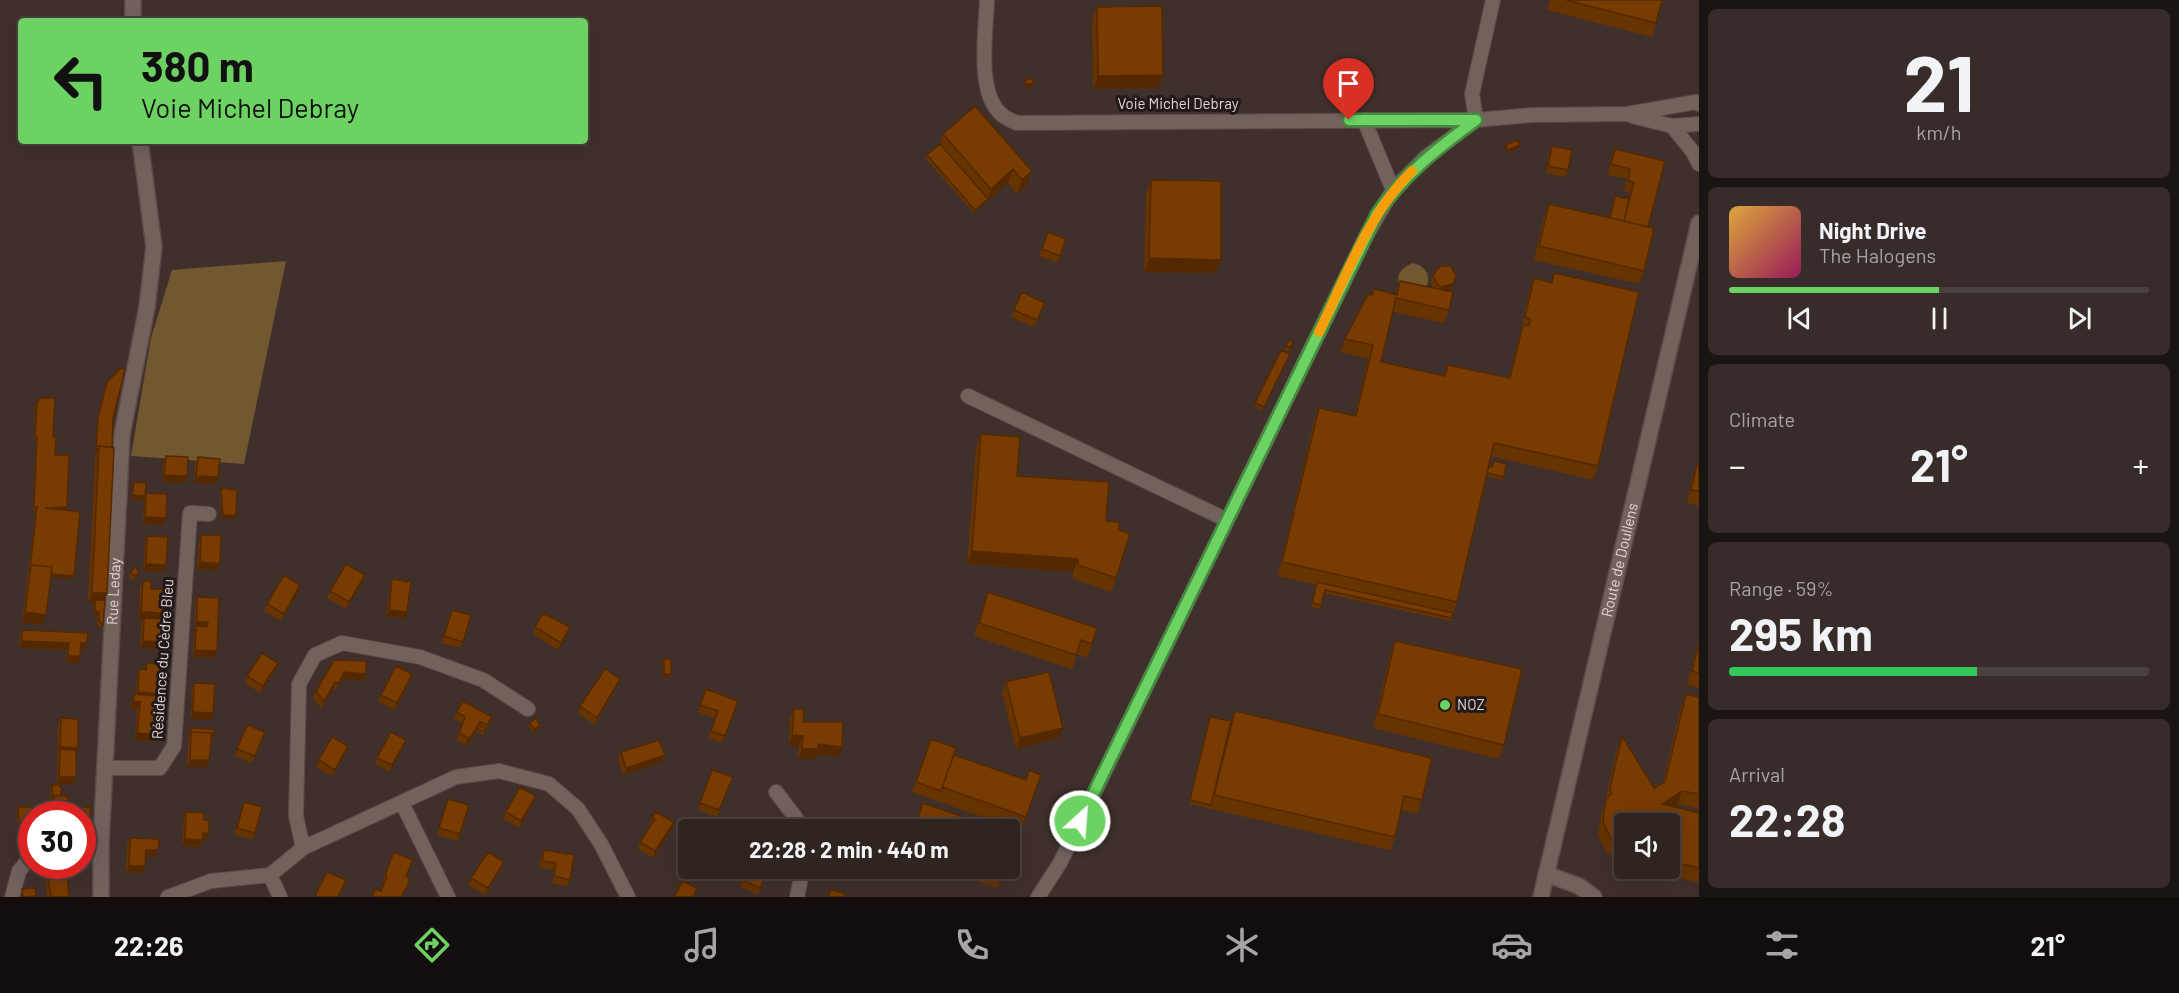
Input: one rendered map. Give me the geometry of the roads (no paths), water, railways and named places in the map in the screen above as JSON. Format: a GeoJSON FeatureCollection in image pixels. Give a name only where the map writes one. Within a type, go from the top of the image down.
{"type":"FeatureCollection","features":[{"type":"Feature","properties":{"kind":"main road"},"geometry":{"type":"LineString","coordinates":[[133,0],[133,18]]}},
{"type":"Feature","properties":{"kind":"main road","name":"Rue Leday"},"geometry":{"type":"LineString","coordinates":[[101,897],[104,768],[122,434],[147,307],[154,248],[140,144]]}},
{"type":"Feature","properties":{"kind":"main road","name":"Route de Doullens"},"geometry":{"type":"LineString","coordinates":[[1541,897],[1699,223]]}},
{"type":"Feature","properties":{"kind":"main road"},"geometry":{"type":"LineString","coordinates":[[1546,874],[1579,886],[1594,897]]}},
{"type":"Feature","properties":{"kind":"main road","name":"Rue Leday"},"geometry":{"type":"LineString","coordinates":[[101,879],[111,897]]}},
{"type":"Feature","properties":{"kind":"street","name":"Voie Michel Debray"},"geometry":{"type":"LineString","coordinates":[[987,0],[985,85],[990,99],[1000,114],[1017,123],[1476,120],[1532,115],[1627,114]]}},
{"type":"Feature","properties":{"kind":"street"},"geometry":{"type":"LineString","coordinates":[[1038,897],[1060,863],[1377,214],[1393,190],[1426,157],[1476,120],[1472,94],[1493,0]]}},
{"type":"Feature","properties":{"kind":"street"},"geometry":{"type":"LineString","coordinates":[[1627,114],[1698,102]]}},
{"type":"Feature","properties":{"kind":"street"},"geometry":{"type":"LineString","coordinates":[[1627,114],[1672,126],[1699,124]]}},
{"type":"Feature","properties":{"kind":"street"},"geometry":{"type":"LineString","coordinates":[[1364,120],[1393,190]]}},
{"type":"Feature","properties":{"kind":"street"},"geometry":{"type":"LineString","coordinates":[[1672,126],[1689,146],[1699,164]]}},
{"type":"Feature","properties":{"kind":"street"},"geometry":{"type":"LineString","coordinates":[[968,396],[1227,520]]}},
{"type":"Feature","properties":{"kind":"street","name":"Résidence du Cèdre Bleu"},"geometry":{"type":"LineString","coordinates":[[104,768],[160,768],[174,746],[190,513],[209,514]]}},
{"type":"Feature","properties":{"kind":"street"},"geometry":{"type":"LineString","coordinates":[[303,848],[296,816],[300,684],[315,655],[342,643],[420,657],[483,680],[528,709]]}},
{"type":"Feature","properties":{"kind":"street"},"geometry":{"type":"LineString","coordinates":[[168,897],[211,880],[270,874],[303,848],[456,777],[499,771],[549,784],[578,809],[601,844],[628,897]]}},
{"type":"Feature","properties":{"kind":"street"},"geometry":{"type":"LineString","coordinates":[[776,792],[796,819]]}},
{"type":"Feature","properties":{"kind":"street"},"geometry":{"type":"LineString","coordinates":[[402,803],[448,897]]}},
{"type":"Feature","properties":{"kind":"street"},"geometry":{"type":"LineString","coordinates":[[96,842],[101,842]]}},
{"type":"Feature","properties":{"kind":"street"},"geometry":{"type":"LineString","coordinates":[[270,874],[280,897]]}},
{"type":"Feature","properties":{"kind":"street"},"geometry":{"type":"LineString","coordinates":[[12,897],[18,875]]}},
{"type":"Feature","properties":{"kind":"street"},"geometry":{"type":"LineString","coordinates":[[797,897],[801,879]]}},
{"type":"Feature","properties":{"kind":"place","name":"NOZ"},"geometry":{"type":"Point","coordinates":[1445,705]}}]}
